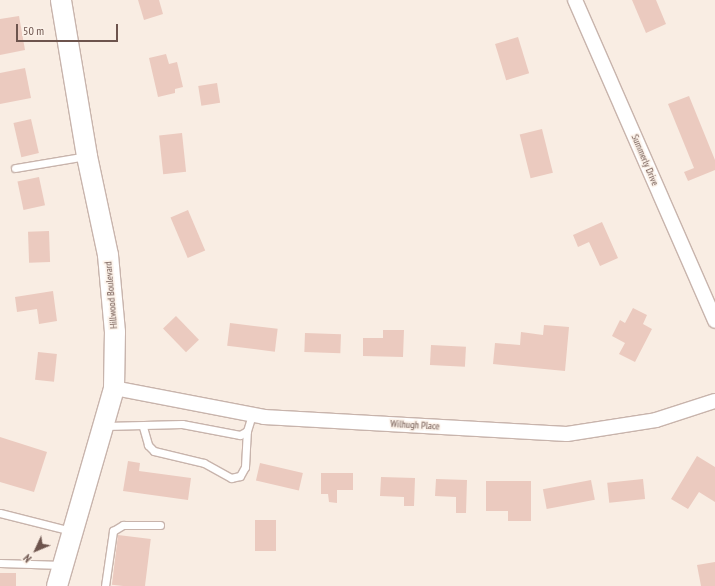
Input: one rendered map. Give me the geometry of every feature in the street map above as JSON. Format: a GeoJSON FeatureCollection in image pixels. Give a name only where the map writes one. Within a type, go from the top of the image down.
{"type":"FeatureCollection","features":[{"type":"Feature","properties":{"kind":"street","name":"Hillwood Boulevard"},"geometry":{"type":"LineString","coordinates":[[57,586],[71,531],[114,388],[114,332],[108,255],[87,156],[61,0]]}},
{"type":"Feature","properties":{"kind":"street","name":"Summerly Drive"},"geometry":{"type":"LineString","coordinates":[[575,0],[715,321]]}},
{"type":"Feature","properties":{"kind":"street","name":"Wilhugh Place"},"geometry":{"type":"LineString","coordinates":[[114,388],[252,415],[567,434],[656,420],[715,401]]}},
{"type":"Feature","properties":{"kind":"lane"},"geometry":{"type":"LineString","coordinates":[[15,168],[87,156]]}},
{"type":"Feature","properties":{"kind":"lane"},"geometry":{"type":"LineString","coordinates":[[143,427],[148,445],[154,451],[204,463],[230,478],[240,476],[245,467],[247,431],[252,415]]}},
{"type":"Feature","properties":{"kind":"lane"},"geometry":{"type":"LineString","coordinates":[[102,426],[143,427],[182,424],[240,435],[247,431]]}},
{"type":"Feature","properties":{"kind":"lane"},"geometry":{"type":"LineString","coordinates":[[0,513],[71,531]]}},
{"type":"Feature","properties":{"kind":"lane"},"geometry":{"type":"LineString","coordinates":[[105,586],[113,531],[123,525],[160,525]]}},
{"type":"Feature","properties":{"kind":"lane"},"geometry":{"type":"LineString","coordinates":[[0,563],[62,565]]}},
{"type":"Feature","properties":{"kind":"building"},"geometry":{"type":"Polygon","coordinates":[[[138,0],[159,0],[163,14],[144,20],[138,0]]]}},
{"type":"Feature","properties":{"kind":"building"},"geometry":{"type":"Polygon","coordinates":[[[632,0],[656,0],[666,24],[646,33],[632,0]]]}},
{"type":"Feature","properties":{"kind":"building"},"geometry":{"type":"Polygon","coordinates":[[[19,16],[25,50],[0,55],[0,19],[19,16]]]}},
{"type":"Feature","properties":{"kind":"building"},"geometry":{"type":"Polygon","coordinates":[[[518,37],[529,73],[506,80],[495,44],[518,37]]]}},
{"type":"Feature","properties":{"kind":"building"},"geometry":{"type":"Polygon","coordinates":[[[166,54],[169,64],[177,62],[183,87],[175,89],[175,93],[158,97],[149,58],[166,54]]]}},
{"type":"Feature","properties":{"kind":"building"},"geometry":{"type":"Polygon","coordinates":[[[25,68],[31,98],[0,104],[0,73],[25,68]]]}},
{"type":"Feature","properties":{"kind":"building"},"geometry":{"type":"Polygon","coordinates":[[[217,83],[220,103],[201,106],[198,86],[217,83]]]}},
{"type":"Feature","properties":{"kind":"building"},"geometry":{"type":"Polygon","coordinates":[[[689,96],[715,160],[715,170],[688,181],[684,172],[694,168],[668,104],[689,96]]]}},
{"type":"Feature","properties":{"kind":"building"},"geometry":{"type":"Polygon","coordinates":[[[31,119],[39,153],[21,157],[13,123],[31,119]]]}},
{"type":"Feature","properties":{"kind":"building"},"geometry":{"type":"Polygon","coordinates":[[[542,129],[553,173],[531,178],[520,135],[542,129]]]}},
{"type":"Feature","properties":{"kind":"building"},"geometry":{"type":"Polygon","coordinates":[[[182,133],[186,172],[163,174],[159,135],[182,133]]]}},
{"type":"Feature","properties":{"kind":"building"},"geometry":{"type":"Polygon","coordinates":[[[39,177],[45,205],[24,210],[17,182],[39,177]]]}},
{"type":"Feature","properties":{"kind":"building"},"geometry":{"type":"Polygon","coordinates":[[[188,210],[205,251],[188,258],[171,217],[188,210]]]}},
{"type":"Feature","properties":{"kind":"building"},"geometry":{"type":"Polygon","coordinates":[[[602,222],[618,258],[600,266],[589,242],[578,247],[573,235],[602,222]]]}},
{"type":"Feature","properties":{"kind":"building"},"geometry":{"type":"Polygon","coordinates":[[[49,231],[50,262],[29,263],[28,232],[49,231]]]}},
{"type":"Feature","properties":{"kind":"building"},"geometry":{"type":"Polygon","coordinates":[[[53,291],[57,321],[39,324],[37,309],[17,312],[15,297],[53,291]]]}},
{"type":"Feature","properties":{"kind":"building"},"geometry":{"type":"Polygon","coordinates":[[[633,308],[647,315],[643,324],[652,329],[635,362],[619,354],[625,343],[612,336],[620,320],[625,323],[633,308]]]}},
{"type":"Feature","properties":{"kind":"building"},"geometry":{"type":"Polygon","coordinates":[[[176,316],[199,340],[186,352],[163,329],[176,316]]]}},
{"type":"Feature","properties":{"kind":"building"},"geometry":{"type":"Polygon","coordinates":[[[230,323],[278,329],[275,352],[227,346],[230,323]]]}},
{"type":"Feature","properties":{"kind":"building"},"geometry":{"type":"Polygon","coordinates":[[[544,325],[569,327],[565,371],[493,364],[495,343],[520,345],[521,332],[543,335],[544,325]]]}},
{"type":"Feature","properties":{"kind":"building"},"geometry":{"type":"Polygon","coordinates":[[[383,330],[404,330],[403,357],[363,356],[363,338],[383,338],[383,330]]]}},
{"type":"Feature","properties":{"kind":"building"},"geometry":{"type":"Polygon","coordinates":[[[305,333],[341,334],[340,353],[304,352],[305,333]]]}},
{"type":"Feature","properties":{"kind":"building"},"geometry":{"type":"Polygon","coordinates":[[[431,345],[466,347],[465,367],[430,365],[431,345]]]}},
{"type":"Feature","properties":{"kind":"building"},"geometry":{"type":"Polygon","coordinates":[[[38,352],[57,354],[54,382],[35,380],[38,352]]]}},
{"type":"Feature","properties":{"kind":"building"},"geometry":{"type":"Polygon","coordinates":[[[0,437],[47,452],[34,492],[0,482],[0,437]]]}},
{"type":"Feature","properties":{"kind":"building"},"geometry":{"type":"Polygon","coordinates":[[[697,456],[715,467],[715,502],[699,492],[688,509],[671,499],[697,456]]]}},
{"type":"Feature","properties":{"kind":"building"},"geometry":{"type":"Polygon","coordinates":[[[128,461],[140,463],[139,471],[191,478],[188,500],[123,491],[128,461]]]}},
{"type":"Feature","properties":{"kind":"building"},"geometry":{"type":"Polygon","coordinates":[[[260,463],[303,473],[299,490],[256,481],[260,463]]]}},
{"type":"Feature","properties":{"kind":"building"},"geometry":{"type":"Polygon","coordinates":[[[321,473],[353,473],[353,490],[337,490],[337,503],[329,502],[328,494],[321,494],[321,473]]]}},
{"type":"Feature","properties":{"kind":"building"},"geometry":{"type":"Polygon","coordinates":[[[381,477],[415,478],[414,506],[404,506],[404,497],[380,496],[381,477]]]}},
{"type":"Feature","properties":{"kind":"building"},"geometry":{"type":"Polygon","coordinates":[[[436,479],[467,480],[466,513],[456,513],[456,497],[435,496],[436,479]]]}},
{"type":"Feature","properties":{"kind":"building"},"geometry":{"type":"Polygon","coordinates":[[[643,479],[645,499],[609,503],[607,483],[643,479]]]}},
{"type":"Feature","properties":{"kind":"building"},"geometry":{"type":"Polygon","coordinates":[[[591,480],[595,500],[547,509],[543,489],[591,480]]]}},
{"type":"Feature","properties":{"kind":"building"},"geometry":{"type":"Polygon","coordinates":[[[486,481],[531,481],[531,521],[508,521],[508,511],[486,511],[486,481]]]}},
{"type":"Feature","properties":{"kind":"building"},"geometry":{"type":"Polygon","coordinates":[[[255,520],[276,520],[276,551],[255,551],[255,520]]]}},
{"type":"Feature","properties":{"kind":"building"},"geometry":{"type":"Polygon","coordinates":[[[118,535],[151,539],[145,586],[112,585],[118,535]]]}},
{"type":"Feature","properties":{"kind":"building"},"geometry":{"type":"Polygon","coordinates":[[[715,562],[715,586],[701,586],[697,565],[715,562]]]}},
{"type":"Feature","properties":{"kind":"building"},"geometry":{"type":"Polygon","coordinates":[[[0,573],[16,573],[16,586],[0,586],[0,573]]]}}]}
